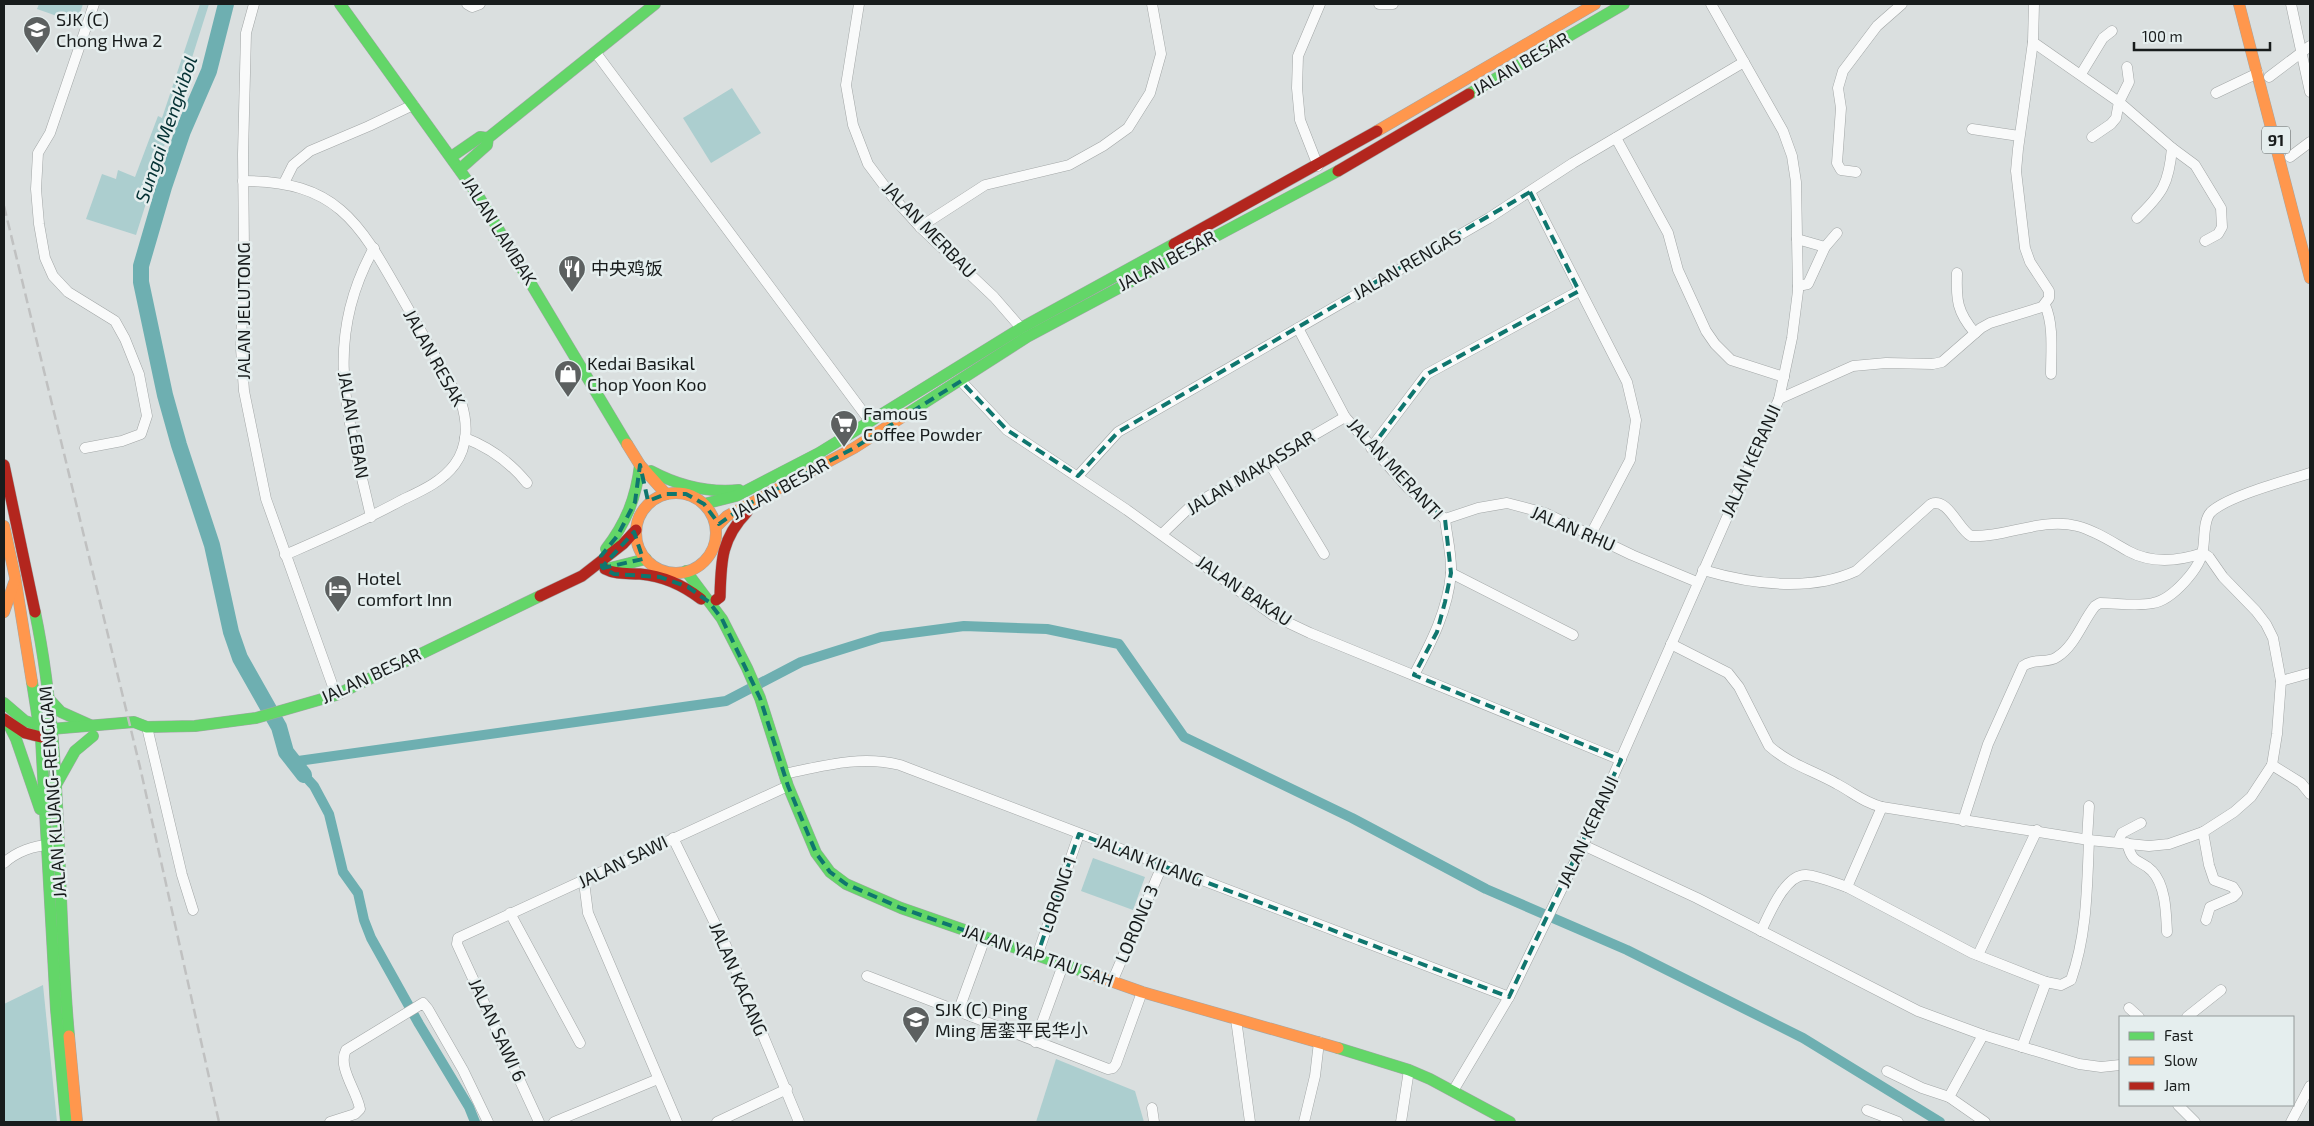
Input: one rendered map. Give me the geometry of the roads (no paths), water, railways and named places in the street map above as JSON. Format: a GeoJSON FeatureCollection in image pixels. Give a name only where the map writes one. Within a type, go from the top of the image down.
{"type":"FeatureCollection","features":[{"type":"Feature","properties":{"kind":"main road","name":"JALAN LAMBAK"},"geometry":{"type":"LineString","coordinates":[[340,4],[460,169],[501,231],[641,466]]}},
{"type":"Feature","properties":{"kind":"main road"},"geometry":{"type":"LineString","coordinates":[[460,169],[487,145],[488,138],[655,4]]}},
{"type":"Feature","properties":{"kind":"main road","name":"JALAN BESAR"},"geometry":{"type":"LineString","coordinates":[[704,504],[736,496],[819,453],[869,420],[911,397],[1021,328],[1318,166],[1595,4]]}},
{"type":"Feature","properties":{"kind":"main road","name":"JALAN BESAR"},"geometry":{"type":"LineString","coordinates":[[716,528],[727,516],[854,448],[1027,337],[1324,179],[1624,4]]}},
{"type":"Feature","properties":{"kind":"main road","name":"91"},"geometry":{"type":"LineString","coordinates":[[2238,4],[2263,75],[2310,278]]}},
{"type":"Feature","properties":{"kind":"main road"},"geometry":{"type":"LineString","coordinates":[[2249,4],[2263,75],[2290,157],[2310,238]]}},
{"type":"Feature","properties":{"kind":"main road"},"geometry":{"type":"LineString","coordinates":[[451,157],[480,137],[488,138]]}},
{"type":"Feature","properties":{"kind":"main road","name":"JALAN KLUANG-RENGGAM"},"geometry":{"type":"LineString","coordinates":[[4,464],[37,622],[48,698],[46,825],[56,1009],[66,1122]]}},
{"type":"Feature","properties":{"kind":"main road"},"geometry":{"type":"LineString","coordinates":[[641,466],[664,479],[696,488],[720,491],[754,488]]}},
{"type":"Feature","properties":{"kind":"main road"},"geometry":{"type":"LineString","coordinates":[[641,466],[666,494],[649,504],[641,466]]}},
{"type":"Feature","properties":{"kind":"main road"},"geometry":{"type":"LineString","coordinates":[[641,466],[635,502],[618,535],[601,556],[603,565],[614,574],[660,576],[688,587],[701,599],[713,601],[720,597],[720,564],[727,537],[736,521],[760,498]]}},
{"type":"Feature","properties":{"kind":"main road","name":"JALAN BESAR"},"geometry":{"type":"LineString","coordinates":[[666,494],[686,494],[704,504],[712,515],[716,528],[712,550],[706,560]]}},
{"type":"Feature","properties":{"kind":"main road","name":"JALAN BESAR"},"geometry":{"type":"LineString","coordinates":[[5,720],[17,729],[46,734],[94,732],[134,722],[147,727],[195,726],[256,718],[336,695],[603,565],[636,530],[638,520],[649,504]]}},
{"type":"Feature","properties":{"kind":"main road","name":"JALAN KLUANG-RENGGAM"},"geometry":{"type":"LineString","coordinates":[[4,526],[56,786],[68,1024],[77,1122]]}},
{"type":"Feature","properties":{"kind":"main road"},"geometry":{"type":"LineString","coordinates":[[636,530],[637,540],[646,559],[664,571],[675,573],[686,571],[706,560]]}},
{"type":"Feature","properties":{"kind":"main road","name":"JALAN BESAR"},"geometry":{"type":"LineString","coordinates":[[603,565],[646,559]]}},
{"type":"Feature","properties":{"kind":"main road","name":"JALAN YAP TAU SAH"},"geometry":{"type":"LineString","coordinates":[[706,560],[713,601],[760,698],[788,786],[816,853],[830,872],[846,884],[901,908],[1142,992],[1319,1042],[1409,1070],[1510,1122]]}},
{"type":"Feature","properties":{"kind":"main road","name":"JALAN YAP TAU SAH"},"geometry":{"type":"LineString","coordinates":[[686,571],[713,601]]}},
{"type":"Feature","properties":{"kind":"main road"},"geometry":{"type":"LineString","coordinates":[[4,612],[15,578]]}},
{"type":"Feature","properties":{"kind":"main road"},"geometry":{"type":"LineString","coordinates":[[48,698],[55,708],[94,732],[71,756],[56,786]]}},
{"type":"Feature","properties":{"kind":"main road"},"geometry":{"type":"LineString","coordinates":[[4,703],[18,717],[46,734]]}},
{"type":"Feature","properties":{"kind":"main road"},"geometry":{"type":"LineString","coordinates":[[5,720],[16,739],[46,825]]}},
{"type":"Feature","properties":{"kind":"street"},"geometry":{"type":"LineString","coordinates":[[85,448],[122,441],[141,434],[147,416],[139,374],[115,321],[74,296],[60,284],[45,258],[39,224],[36,189],[38,153],[50,133],[94,4]]}},
{"type":"Feature","properties":{"kind":"street","name":"JALAN JELUTONG"},"geometry":{"type":"LineString","coordinates":[[254,4],[246,33],[241,348],[244,391],[266,498],[336,695]]}},
{"type":"Feature","properties":{"kind":"street"},"geometry":{"type":"LineString","coordinates":[[467,4],[472,7],[480,4]]}},
{"type":"Feature","properties":{"kind":"street","name":"JALAN MERBAU"},"geometry":{"type":"LineString","coordinates":[[859,4],[846,85],[853,125],[868,164],[892,196],[920,227],[994,297],[1021,328]]}},
{"type":"Feature","properties":{"kind":"street"},"geometry":{"type":"LineString","coordinates":[[920,227],[985,185],[1069,165],[1103,146],[1128,128],[1150,93],[1161,54],[1152,4]]}},
{"type":"Feature","properties":{"kind":"street"},"geometry":{"type":"LineString","coordinates":[[1318,166],[1300,120],[1297,88],[1298,56],[1320,4]]}},
{"type":"Feature","properties":{"kind":"street"},"geometry":{"type":"LineString","coordinates":[[1379,4],[1393,4]]}},
{"type":"Feature","properties":{"kind":"street","name":"JALAN KERANJI"},"geometry":{"type":"LineString","coordinates":[[1509,997],[1583,845],[1621,760],[1778,399],[1784,377],[1793,329],[1798,286],[1796,182],[1792,156],[1783,131],[1711,4]]}},
{"type":"Feature","properties":{"kind":"street"},"geometry":{"type":"LineString","coordinates":[[1856,172],[1841,170],[1837,163],[1840,108],[1838,88],[1841,78],[1877,26],[1902,4]]}},
{"type":"Feature","properties":{"kind":"street"},"geometry":{"type":"LineString","coordinates":[[1778,399],[1853,366],[1886,363],[1933,364],[1942,362],[1975,333],[1990,323],[2045,305],[2050,298],[2049,291],[2030,262],[2025,248],[2016,170],[2033,42],[2034,4]]}},
{"type":"Feature","properties":{"kind":"street"},"geometry":{"type":"LineString","coordinates":[[2291,4],[2306,49],[2310,92]]}},
{"type":"Feature","properties":{"kind":"street"},"geometry":{"type":"LineString","coordinates":[[2081,74],[2103,38],[2112,31]]}},
{"type":"Feature","properties":{"kind":"street"},"geometry":{"type":"LineString","coordinates":[[2033,42],[2119,102],[2172,148],[2195,165],[2221,208],[2222,227],[2218,234],[2205,241]]}},
{"type":"Feature","properties":{"kind":"street"},"geometry":{"type":"LineString","coordinates":[[2216,93],[2263,75],[2306,49]]}},
{"type":"Feature","properties":{"kind":"street"},"geometry":{"type":"LineString","coordinates":[[596,53],[869,420]]}},
{"type":"Feature","properties":{"kind":"street","name":"JALAN RENGAS"},"geometry":{"type":"LineString","coordinates":[[1078,476],[1118,432],[1530,192],[1616,138],[1744,62]]}},
{"type":"Feature","properties":{"kind":"street"},"geometry":{"type":"LineString","coordinates":[[2092,137],[2111,124],[2116,118],[2119,102],[2129,82],[2127,68]]}},
{"type":"Feature","properties":{"kind":"street"},"geometry":{"type":"LineString","coordinates":[[284,182],[293,165],[310,151],[369,126],[413,104]]}},
{"type":"Feature","properties":{"kind":"street"},"geometry":{"type":"LineString","coordinates":[[1972,129],[2020,136]]}},
{"type":"Feature","properties":{"kind":"street"},"geometry":{"type":"LineString","coordinates":[[1616,138],[1668,234],[1678,270],[1706,331],[1715,344],[1731,360],[1784,377]]}},
{"type":"Feature","properties":{"kind":"street"},"geometry":{"type":"LineString","coordinates":[[2290,157],[2310,142]]}},
{"type":"Feature","properties":{"kind":"street"},"geometry":{"type":"LineString","coordinates":[[2137,218],[2160,195],[2169,174],[2172,148]]}},
{"type":"Feature","properties":{"kind":"street","name":"JALAN RESAK"},"geometry":{"type":"LineString","coordinates":[[243,181],[284,182],[314,193],[339,208],[361,230],[374,248],[461,402],[466,423],[465,438],[460,455],[444,476],[371,517],[285,555]]}},
{"type":"Feature","properties":{"kind":"street"},"geometry":{"type":"LineString","coordinates":[[1530,192],[1627,382],[1636,420],[1634,445],[1630,460],[1591,534]]}},
{"type":"Feature","properties":{"kind":"street"},"geometry":{"type":"LineString","coordinates":[[1798,286],[1808,284],[1825,248],[1837,233]]}},
{"type":"Feature","properties":{"kind":"street"},"geometry":{"type":"LineString","coordinates":[[1797,239],[1825,248]]}},
{"type":"Feature","properties":{"kind":"street","name":"JALAN LEBAN"},"geometry":{"type":"LineString","coordinates":[[371,517],[346,403],[343,352],[345,331],[354,291],[363,268],[374,248]]}},
{"type":"Feature","properties":{"kind":"street"},"geometry":{"type":"LineString","coordinates":[[1957,273],[1956,290],[1960,313],[1975,333]]}},
{"type":"Feature","properties":{"kind":"street"},"geometry":{"type":"LineString","coordinates":[[1371,448],[1427,374],[1580,291]]}},
{"type":"Feature","properties":{"kind":"street"},"geometry":{"type":"LineString","coordinates":[[2045,305],[2051,333],[2051,374]]}},
{"type":"Feature","properties":{"kind":"street","name":"JALAN MERANTI"},"geometry":{"type":"LineString","coordinates":[[1298,328],[1346,417],[1371,448],[1408,488],[1445,519],[1451,573],[1437,632],[1414,675]]}},
{"type":"Feature","properties":{"kind":"street","name":"JALAN BAKAU"},"geometry":{"type":"LineString","coordinates":[[961,381],[1007,430],[1162,534],[1274,616],[1310,633],[1621,760]]}},
{"type":"Feature","properties":{"kind":"street","name":"JALAN MAKASSAR"},"geometry":{"type":"LineString","coordinates":[[1162,534],[1190,507],[1346,417]]}},
{"type":"Feature","properties":{"kind":"street"},"geometry":{"type":"LineString","coordinates":[[465,438],[500,456],[527,483]]}},
{"type":"Feature","properties":{"kind":"street"},"geometry":{"type":"LineString","coordinates":[[1268,461],[1324,554]]}},
{"type":"Feature","properties":{"kind":"street"},"geometry":{"type":"LineString","coordinates":[[1963,821],[1988,744],[2023,666],[2027,662],[2052,660],[2059,656],[2072,641],[2091,610],[2100,603],[2147,604],[2159,602],[2190,576],[2203,553],[2207,523],[2212,512],[2251,492],[2310,473]]}},
{"type":"Feature","properties":{"kind":"street"},"geometry":{"type":"LineString","coordinates":[[1671,644],[1728,673],[1739,687],[1769,746],[1776,752],[1801,768],[1837,784],[1864,802],[1882,807],[1963,821],[2037,830],[2088,840],[2149,846],[2170,844],[2203,832],[2234,812],[2252,797],[2272,765],[2282,681],[2273,638],[2266,624],[2256,611],[2223,577],[2210,557],[2203,553],[2173,561],[2150,559],[2130,552],[2104,536],[2063,524],[2046,524],[1971,536],[1944,505],[1937,502],[1928,507],[1856,570],[1842,577],[1827,581],[1776,583],[1730,578],[1703,570]]}},
{"type":"Feature","properties":{"kind":"street","name":"JALAN RHU"},"geometry":{"type":"LineString","coordinates":[[1445,519],[1478,508],[1507,503],[1545,513],[1632,555],[1698,582]]}},
{"type":"Feature","properties":{"kind":"street"},"geometry":{"type":"LineString","coordinates":[[1451,573],[1573,634]]}},
{"type":"Feature","properties":{"kind":"street"},"geometry":{"type":"LineString","coordinates":[[2282,681],[2310,673]]}},
{"type":"Feature","properties":{"kind":"street"},"geometry":{"type":"LineString","coordinates":[[147,727],[182,875],[193,910]]}},
{"type":"Feature","properties":{"kind":"street","name":"JALAN KILANG"},"geometry":{"type":"LineString","coordinates":[[784,774],[845,761],[884,761],[1509,997]]}},
{"type":"Feature","properties":{"kind":"street"},"geometry":{"type":"LineString","coordinates":[[2272,765],[2301,783],[2310,794]]}},
{"type":"Feature","properties":{"kind":"street","name":"JALAN SAWI"},"geometry":{"type":"LineString","coordinates":[[458,938],[510,913],[584,882],[673,838],[788,786]]}},
{"type":"Feature","properties":{"kind":"street"},"geometry":{"type":"LineString","coordinates":[[1761,931],[1782,892],[1796,877],[1807,875],[1848,887],[1978,955],[2046,982],[2061,985],[2067,984],[2071,980],[2080,957],[2084,930],[2089,806]]}},
{"type":"Feature","properties":{"kind":"street"},"geometry":{"type":"LineString","coordinates":[[1848,887],[1882,807]]}},
{"type":"Feature","properties":{"kind":"street"},"geometry":{"type":"LineString","coordinates":[[2140,823],[2122,833],[2123,843],[2132,857],[2152,872],[2158,880],[2165,902],[2167,932]]}},
{"type":"Feature","properties":{"kind":"street"},"geometry":{"type":"LineString","coordinates":[[1978,955],[2037,830]]}},
{"type":"Feature","properties":{"kind":"street"},"geometry":{"type":"LineString","coordinates":[[2203,832],[2209,865],[2214,880],[2236,889],[2237,893],[2233,897],[2210,907],[2206,920]]}},
{"type":"Feature","properties":{"kind":"street","name":"LORONG 1"},"geometry":{"type":"LineString","coordinates":[[1037,956],[1079,834]]}},
{"type":"Feature","properties":{"kind":"street","name":"JALAN KACANG"},"geometry":{"type":"LineString","coordinates":[[673,838],[726,946],[773,1061],[787,1089],[799,1122]]}},
{"type":"Feature","properties":{"kind":"street"},"geometry":{"type":"LineString","coordinates":[[4,863],[20,852],[47,845],[60,844]]}},
{"type":"Feature","properties":{"kind":"street"},"geometry":{"type":"LineString","coordinates":[[1583,845],[1761,931],[1918,1011],[1983,1035],[2080,1064],[2102,1067],[2119,1065]]}},
{"type":"Feature","properties":{"kind":"street","name":"LORONG 3"},"geometry":{"type":"LineString","coordinates":[[1112,982],[1162,866]]}},
{"type":"Feature","properties":{"kind":"street"},"geometry":{"type":"LineString","coordinates":[[584,882],[588,913],[677,1122]]}},
{"type":"Feature","properties":{"kind":"street"},"geometry":{"type":"LineString","coordinates":[[510,913],[580,1043]]}},
{"type":"Feature","properties":{"kind":"street","name":"JALAN SAWI 6"},"geometry":{"type":"LineString","coordinates":[[458,938],[457,944],[539,1122]]}},
{"type":"Feature","properties":{"kind":"street"},"geometry":{"type":"LineString","coordinates":[[958,1012],[985,938]]}},
{"type":"Feature","properties":{"kind":"street"},"geometry":{"type":"LineString","coordinates":[[1035,1042],[1063,965]]}},
{"type":"Feature","properties":{"kind":"street"},"geometry":{"type":"LineString","coordinates":[[867,976],[1108,1069],[1113,1068],[1116,1064],[1142,992]]}},
{"type":"Feature","properties":{"kind":"street"},"geometry":{"type":"LineString","coordinates":[[2022,1047],[2046,982]]}},
{"type":"Feature","properties":{"kind":"street"},"geometry":{"type":"LineString","coordinates":[[2188,1016],[2221,990]]}},
{"type":"Feature","properties":{"kind":"street"},"geometry":{"type":"LineString","coordinates":[[1453,1091],[1509,997]]}},
{"type":"Feature","properties":{"kind":"street"},"geometry":{"type":"LineString","coordinates":[[330,1122],[355,1114],[360,1109],[359,1100],[343,1060],[346,1050],[423,1003],[463,1070],[488,1122]]}},
{"type":"Feature","properties":{"kind":"street"},"geometry":{"type":"LineString","coordinates":[[2130,1008],[2138,1016]]}},
{"type":"Feature","properties":{"kind":"street"},"geometry":{"type":"LineString","coordinates":[[1236,1019],[1250,1122]]}},
{"type":"Feature","properties":{"kind":"street"},"geometry":{"type":"LineString","coordinates":[[1949,1097],[1983,1035]]}},
{"type":"Feature","properties":{"kind":"street"},"geometry":{"type":"LineString","coordinates":[[1304,1122],[1315,1076],[1319,1042]]}},
{"type":"Feature","properties":{"kind":"street"},"geometry":{"type":"LineString","coordinates":[[1401,1122],[1409,1070]]}},
{"type":"Feature","properties":{"kind":"street"},"geometry":{"type":"LineString","coordinates":[[1887,1071],[1922,1088],[1949,1097],[1985,1122]]}},
{"type":"Feature","properties":{"kind":"street"},"geometry":{"type":"LineString","coordinates":[[554,1122],[658,1079]]}},
{"type":"Feature","properties":{"kind":"street"},"geometry":{"type":"LineString","coordinates":[[2291,1122],[2310,1086]]}},
{"type":"Feature","properties":{"kind":"street"},"geometry":{"type":"LineString","coordinates":[[716,1122],[787,1089]]}},
{"type":"Feature","properties":{"kind":"street"},"geometry":{"type":"LineString","coordinates":[[2179,1106],[2195,1122]]}},
{"type":"Feature","properties":{"kind":"street"},"geometry":{"type":"LineString","coordinates":[[1152,1108],[1154,1122]]}},
{"type":"Feature","properties":{"kind":"street"},"geometry":{"type":"LineString","coordinates":[[1867,1110],[1898,1122]]}},
{"type":"Feature","properties":{"kind":"waterway","name":"Sungai Mengkibol"},"geometry":{"type":"LineString","coordinates":[[226,4],[209,71],[183,131],[164,187],[141,266],[141,282],[165,395],[179,445],[212,545],[231,632],[240,658],[279,727],[286,752],[304,775]]}},
{"type":"Feature","properties":{"kind":"waterway"},"geometry":{"type":"LineString","coordinates":[[291,762],[726,701],[801,662],[881,637],[964,626],[1047,629],[1119,644],[1184,737],[1352,818],[1486,889],[1627,950],[1803,1038],[1940,1122]]}},
{"type":"Feature","properties":{"kind":"waterway"},"geometry":{"type":"LineString","coordinates":[[304,775],[314,786],[329,814],[343,872],[358,893],[364,920],[371,938],[419,1024],[469,1107],[475,1122]]}},
{"type":"Feature","properties":{"kind":"railway"},"geometry":{"type":"LineString","coordinates":[[4,206],[140,767],[219,1122]]}},
{"type":"Feature","properties":{"kind":"place","name":"SJK (C) Chong Hwa 2"},"geometry":{"type":"Point","coordinates":[37,54]}},
{"type":"Feature","properties":{"kind":"place","name":"中央鸡饭"},"geometry":{"type":"Point","coordinates":[572,293]}},
{"type":"Feature","properties":{"kind":"place","name":"Kedai Basikal Chop Yoon Koo"},"geometry":{"type":"Point","coordinates":[568,398]}},
{"type":"Feature","properties":{"kind":"place","name":"Famous Coffee Powder"},"geometry":{"type":"Point","coordinates":[844,448]}},
{"type":"Feature","properties":{"kind":"place","name":"Hotel comfort Inn"},"geometry":{"type":"Point","coordinates":[338,613]}},
{"type":"Feature","properties":{"kind":"place","name":"SJK (C) Ping Ming 居銮平民华小"},"geometry":{"type":"Point","coordinates":[916,1044]}}]}
